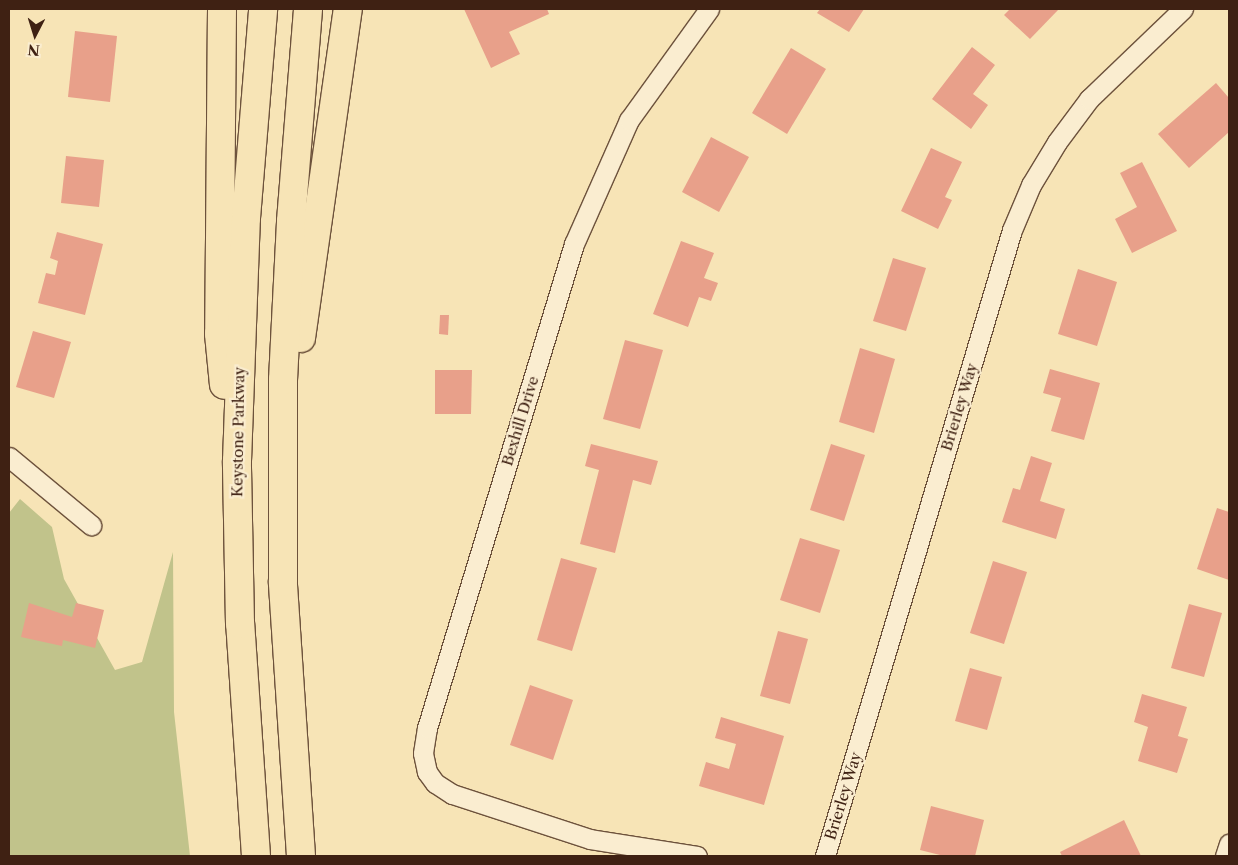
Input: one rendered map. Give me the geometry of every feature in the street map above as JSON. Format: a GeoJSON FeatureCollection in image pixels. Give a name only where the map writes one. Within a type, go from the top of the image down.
{"type":"FeatureCollection","features":[{"type":"Feature","properties":{"kind":"highway"},"geometry":{"type":"LineString","coordinates":[[222,9],[219,334],[238,541]]}},
{"type":"Feature","properties":{"kind":"highway","name":"Keystone Parkway"},"geometry":{"type":"LineString","coordinates":[[256,856],[244,704],[238,541],[241,298],[263,9]]}},
{"type":"Feature","properties":{"kind":"highway"},"geometry":{"type":"LineString","coordinates":[[301,856],[287,661],[282,501],[286,301],[308,9]]}},
{"type":"Feature","properties":{"kind":"highway"},"geometry":{"type":"LineString","coordinates":[[282,501],[307,288],[348,9]]}},
{"type":"Feature","properties":{"kind":"street","name":"Bexhill Drive"},"geometry":{"type":"LineString","coordinates":[[697,856],[659,852],[590,839],[507,814],[452,794],[436,783],[426,772],[423,753],[427,728],[574,244],[629,120],[709,9]]}},
{"type":"Feature","properties":{"kind":"street","name":"Brierley Way"},"geometry":{"type":"LineString","coordinates":[[826,856],[1012,230],[1031,185],[1057,142],[1089,99],[1183,9]]}},
{"type":"Feature","properties":{"kind":"street"},"geometry":{"type":"LineString","coordinates":[[9,457],[91,525]]}},
{"type":"Feature","properties":{"kind":"street"},"geometry":{"type":"LineString","coordinates":[[1225,856],[1229,844]]}},
{"type":"Feature","properties":{"kind":"green space"},"geometry":{"type":"Polygon","coordinates":[[[20,499],[52,527],[64,579],[115,670],[142,662],[173,552],[174,712],[190,856],[9,856],[9,513],[20,499]]]}},
{"type":"Feature","properties":{"kind":"building"},"geometry":{"type":"Polygon","coordinates":[[[464,9],[547,9],[549,14],[509,32],[520,54],[491,68],[464,9]]]}},
{"type":"Feature","properties":{"kind":"building"},"geometry":{"type":"Polygon","coordinates":[[[820,9],[864,9],[849,32],[817,13],[820,9]]]}},
{"type":"Feature","properties":{"kind":"building"},"geometry":{"type":"Polygon","coordinates":[[[1010,9],[1059,9],[1030,39],[1004,15],[1010,9]]]}},
{"type":"Feature","properties":{"kind":"building"},"geometry":{"type":"Polygon","coordinates":[[[75,31],[117,36],[110,102],[68,97],[75,31]]]}},
{"type":"Feature","properties":{"kind":"building"},"geometry":{"type":"Polygon","coordinates":[[[972,47],[995,65],[973,94],[988,105],[971,129],[932,99],[972,47]]]}},
{"type":"Feature","properties":{"kind":"building"},"geometry":{"type":"Polygon","coordinates":[[[791,48],[826,69],[787,134],[752,113],[791,48]]]}},
{"type":"Feature","properties":{"kind":"building"},"geometry":{"type":"Polygon","coordinates":[[[1216,83],[1229,98],[1229,132],[1189,168],[1158,134],[1216,83]]]}},
{"type":"Feature","properties":{"kind":"building"},"geometry":{"type":"Polygon","coordinates":[[[711,137],[749,157],[719,212],[682,192],[711,137]]]}},
{"type":"Feature","properties":{"kind":"building"},"geometry":{"type":"Polygon","coordinates":[[[931,148],[962,162],[945,197],[952,200],[938,229],[901,211],[931,148]]]}},
{"type":"Feature","properties":{"kind":"building"},"geometry":{"type":"Polygon","coordinates":[[[66,156],[104,160],[99,207],[61,203],[66,156]]]}},
{"type":"Feature","properties":{"kind":"building"},"geometry":{"type":"Polygon","coordinates":[[[1142,162],[1177,231],[1132,253],[1115,219],[1137,207],[1120,173],[1142,162]]]}},
{"type":"Feature","properties":{"kind":"building"},"geometry":{"type":"Polygon","coordinates":[[[57,232],[103,244],[85,315],[38,303],[46,273],[55,275],[58,261],[50,258],[57,232]]]}},
{"type":"Feature","properties":{"kind":"building"},"geometry":{"type":"Polygon","coordinates":[[[681,241],[714,253],[704,278],[718,283],[711,301],[699,297],[688,327],[653,314],[681,241]]]}},
{"type":"Feature","properties":{"kind":"building"},"geometry":{"type":"Polygon","coordinates":[[[893,258],[926,268],[906,331],[873,321],[893,258]]]}},
{"type":"Feature","properties":{"kind":"building"},"geometry":{"type":"Polygon","coordinates":[[[1078,269],[1117,282],[1097,346],[1058,334],[1078,269]]]}},
{"type":"Feature","properties":{"kind":"building"},"geometry":{"type":"Polygon","coordinates":[[[440,315],[449,315],[448,335],[439,334],[440,315]]]}},
{"type":"Feature","properties":{"kind":"building"},"geometry":{"type":"Polygon","coordinates":[[[33,331],[71,342],[54,398],[16,387],[33,331]]]}},
{"type":"Feature","properties":{"kind":"building"},"geometry":{"type":"Polygon","coordinates":[[[625,340],[663,350],[640,429],[603,419],[625,340]]]}},
{"type":"Feature","properties":{"kind":"building"},"geometry":{"type":"Polygon","coordinates":[[[860,348],[895,359],[874,433],[839,422],[860,348]]]}},
{"type":"Feature","properties":{"kind":"building"},"geometry":{"type":"Polygon","coordinates":[[[1050,369],[1100,383],[1084,440],[1051,431],[1061,398],[1043,393],[1050,369]]]}},
{"type":"Feature","properties":{"kind":"building"},"geometry":{"type":"Polygon","coordinates":[[[435,370],[472,370],[471,414],[435,414],[435,370]]]}},
{"type":"Feature","properties":{"kind":"building"},"geometry":{"type":"Polygon","coordinates":[[[591,444],[658,461],[651,485],[633,480],[615,553],[580,544],[599,470],[585,466],[591,444]]]}},
{"type":"Feature","properties":{"kind":"building"},"geometry":{"type":"Polygon","coordinates":[[[831,444],[865,455],[844,521],[810,510],[831,444]]]}},
{"type":"Feature","properties":{"kind":"building"},"geometry":{"type":"Polygon","coordinates":[[[1031,456],[1052,463],[1040,501],[1065,509],[1056,539],[1002,522],[1013,488],[1020,490],[1031,456]]]}},
{"type":"Feature","properties":{"kind":"building"},"geometry":{"type":"Polygon","coordinates":[[[1217,508],[1229,512],[1229,580],[1197,569],[1217,508]]]}},
{"type":"Feature","properties":{"kind":"building"},"geometry":{"type":"Polygon","coordinates":[[[800,538],[840,550],[820,613],[780,600],[800,538]]]}},
{"type":"Feature","properties":{"kind":"building"},"geometry":{"type":"Polygon","coordinates":[[[561,558],[597,568],[572,651],[537,640],[561,558]]]}},
{"type":"Feature","properties":{"kind":"building"},"geometry":{"type":"Polygon","coordinates":[[[993,561],[1027,572],[1004,644],[970,633],[993,561]]]}},
{"type":"Feature","properties":{"kind":"building"},"geometry":{"type":"Polygon","coordinates":[[[29,603],[72,617],[76,603],[104,610],[95,648],[63,640],[62,646],[21,637],[29,603]]]}},
{"type":"Feature","properties":{"kind":"building"},"geometry":{"type":"Polygon","coordinates":[[[1189,604],[1222,613],[1204,677],[1171,668],[1189,604]]]}},
{"type":"Feature","properties":{"kind":"building"},"geometry":{"type":"Polygon","coordinates":[[[778,631],[808,639],[790,704],[760,696],[778,631]]]}},
{"type":"Feature","properties":{"kind":"building"},"geometry":{"type":"Polygon","coordinates":[[[970,668],[1002,677],[987,730],[955,721],[970,668]]]}},
{"type":"Feature","properties":{"kind":"building"},"geometry":{"type":"Polygon","coordinates":[[[530,685],[573,700],[553,760],[510,745],[530,685]]]}},
{"type":"Feature","properties":{"kind":"building"},"geometry":{"type":"Polygon","coordinates":[[[1142,694],[1187,707],[1178,736],[1188,739],[1177,773],[1138,761],[1148,727],[1134,722],[1142,694]]]}},
{"type":"Feature","properties":{"kind":"building"},"geometry":{"type":"Polygon","coordinates":[[[721,717],[784,736],[764,805],[699,786],[706,762],[729,769],[736,744],[715,738],[721,717]]]}},
{"type":"Feature","properties":{"kind":"building"},"geometry":{"type":"Polygon","coordinates":[[[931,806],[984,820],[975,856],[944,856],[920,850],[931,806]]]}},
{"type":"Feature","properties":{"kind":"building"},"geometry":{"type":"Polygon","coordinates":[[[1124,820],[1141,856],[1062,856],[1060,852],[1124,820]]]}}]}
